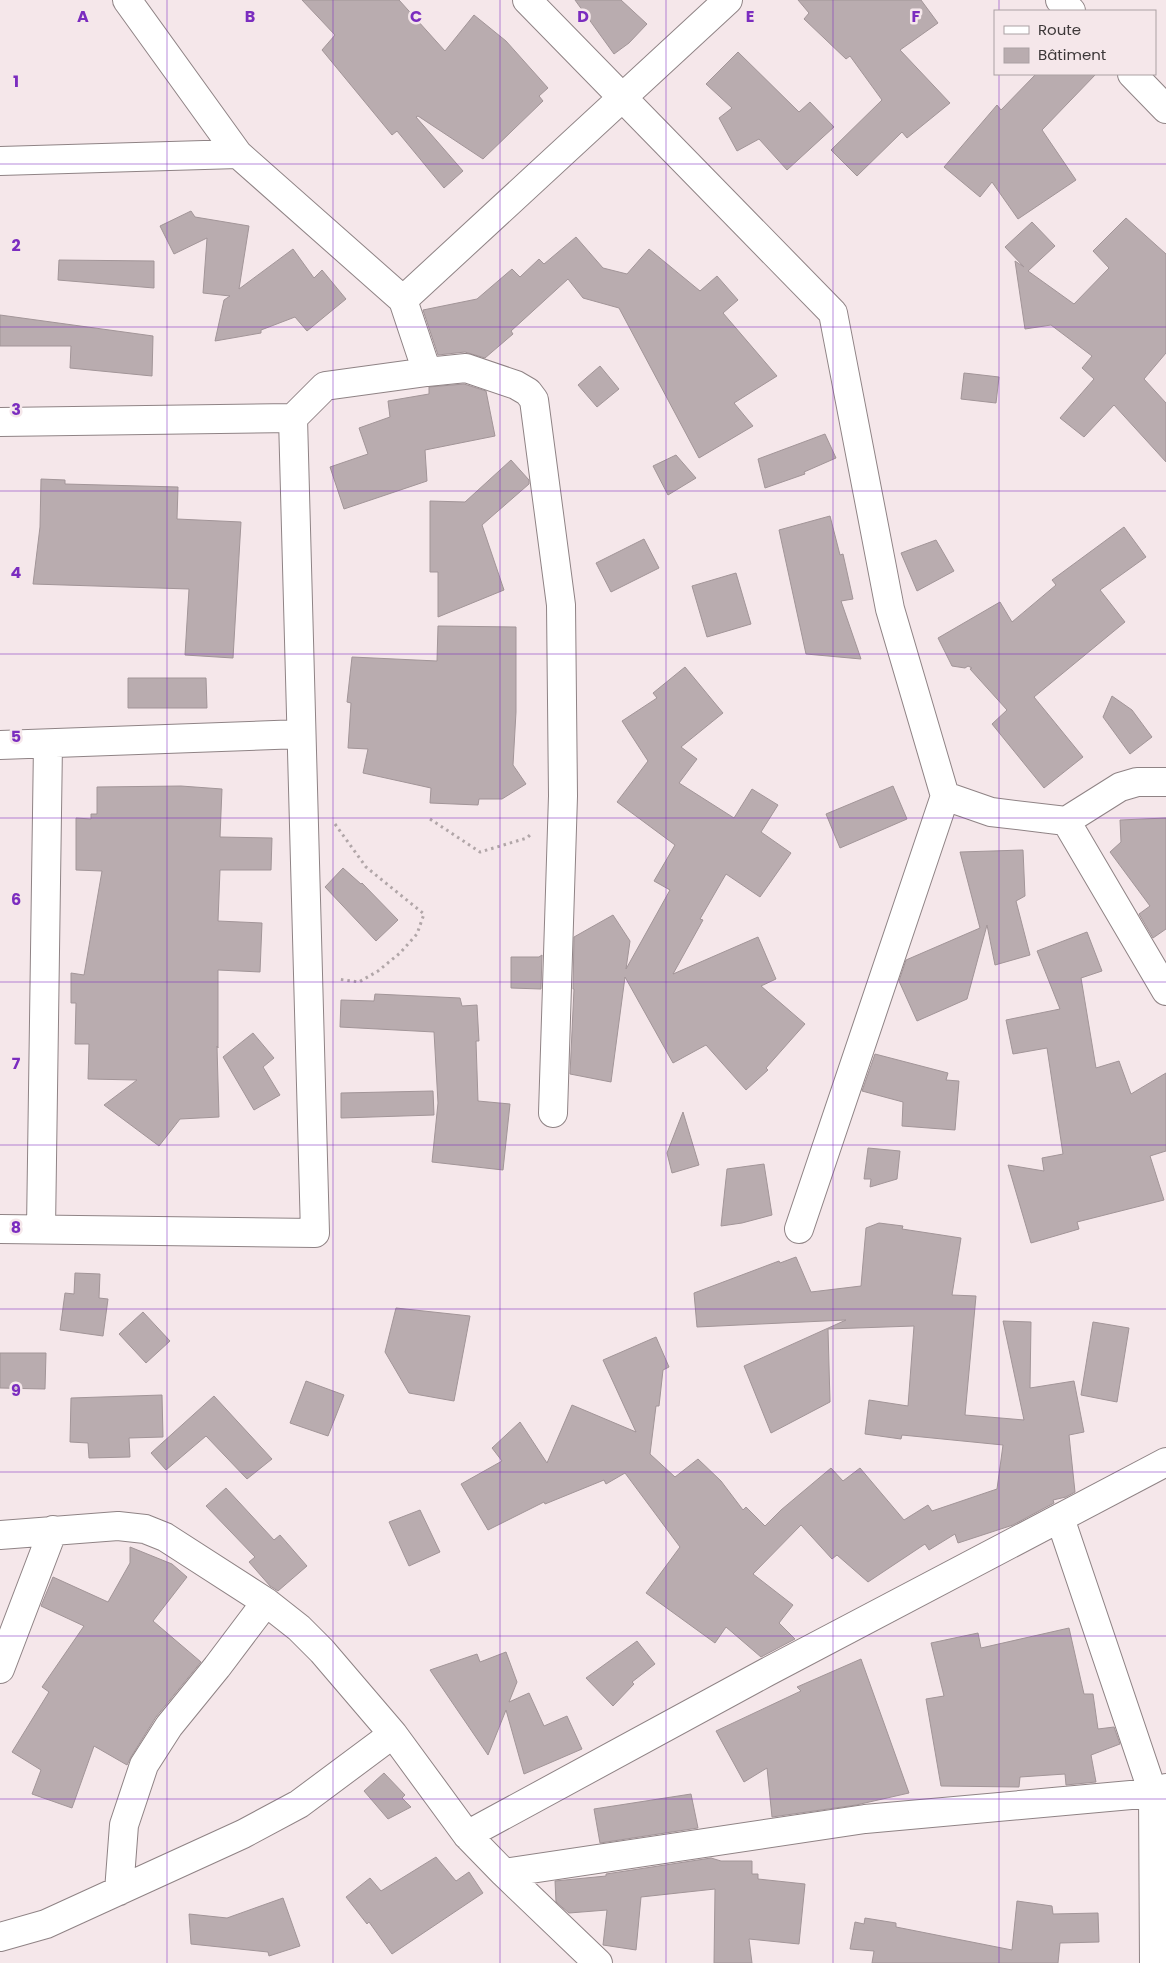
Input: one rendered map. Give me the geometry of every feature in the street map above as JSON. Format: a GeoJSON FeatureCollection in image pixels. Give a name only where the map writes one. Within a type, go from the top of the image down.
{"type":"FeatureCollection","features":[{"type":"Feature","properties":{"kind":"street"},"geometry":{"type":"LineString","coordinates":[[127,0],[238,154],[403,300],[428,372]]}},
{"type":"Feature","properties":{"kind":"street"},"geometry":{"type":"LineString","coordinates":[[527,0],[832,313],[890,609],[945,796],[800,1229]]}},
{"type":"Feature","properties":{"kind":"street"},"geometry":{"type":"LineString","coordinates":[[403,300],[728,0]]}},
{"type":"Feature","properties":{"kind":"street"},"geometry":{"type":"LineString","coordinates":[[1060,0],[1070,10]]}},
{"type":"Feature","properties":{"kind":"street"},"geometry":{"type":"LineString","coordinates":[[1133,75],[1165,105]]}},
{"type":"Feature","properties":{"kind":"street"},"geometry":{"type":"LineString","coordinates":[[0,161],[238,154]]}},
{"type":"Feature","properties":{"kind":"street"},"geometry":{"type":"LineString","coordinates":[[0,422],[293,418],[325,386],[466,368],[516,385],[528,392],[534,400],[560,604],[563,796],[553,1113]]}},
{"type":"Feature","properties":{"kind":"street"},"geometry":{"type":"LineString","coordinates":[[0,1229],[315,1233],[293,418]]}},
{"type":"Feature","properties":{"kind":"street"},"geometry":{"type":"LineString","coordinates":[[0,745],[301,734]]}},
{"type":"Feature","properties":{"kind":"street"},"geometry":{"type":"LineString","coordinates":[[41,1229],[48,744]]}},
{"type":"Feature","properties":{"kind":"street"},"geometry":{"type":"LineString","coordinates":[[945,796],[991,812],[1066,822],[1120,788],[1137,782],[1166,782]]}},
{"type":"Feature","properties":{"kind":"street"},"geometry":{"type":"LineString","coordinates":[[1066,822],[1166,991]]}},
{"type":"Feature","properties":{"kind":"street"},"geometry":{"type":"LineString","coordinates":[[467,1835],[767,1672],[1166,1462]]}},
{"type":"Feature","properties":{"kind":"street"},"geometry":{"type":"LineString","coordinates":[[1060,1518],[1159,1790],[1154,1963]]}},
{"type":"Feature","properties":{"kind":"street"},"geometry":{"type":"LineString","coordinates":[[0,1535],[118,1526],[145,1529],[165,1537],[266,1602],[298,1628],[322,1651],[393,1734],[467,1835],[598,1963]]}},
{"type":"Feature","properties":{"kind":"street"},"geometry":{"type":"LineString","coordinates":[[0,1669],[54,1530]]}},
{"type":"Feature","properties":{"kind":"street"},"geometry":{"type":"LineString","coordinates":[[119,1891],[124,1824],[144,1764],[169,1726],[266,1602]]}},
{"type":"Feature","properties":{"kind":"street"},"geometry":{"type":"LineString","coordinates":[[0,1936],[46,1924],[243,1834],[299,1804],[393,1734]]}},
{"type":"Feature","properties":{"kind":"street"},"geometry":{"type":"LineString","coordinates":[[504,1873],[865,1819],[1159,1790]]}},
{"type":"Feature","properties":{"kind":"path"},"geometry":{"type":"LineString","coordinates":[[308,974],[359,982],[378,971],[400,954],[417,934],[424,914],[366,867],[332,819]]}},
{"type":"Feature","properties":{"kind":"path"},"geometry":{"type":"LineString","coordinates":[[430,820],[480,852],[527,838],[533,831]]}},
{"type":"Feature","properties":{"kind":"building"},"geometry":{"type":"Polygon","coordinates":[[[302,0],[399,0],[445,51],[474,15],[506,41],[548,88],[539,96],[543,101],[483,159],[418,116],[416,117],[463,171],[444,188],[397,131],[392,135],[322,50],[335,35],[302,0]]]}},
{"type":"Feature","properties":{"kind":"building"},"geometry":{"type":"Polygon","coordinates":[[[575,0],[621,0],[647,24],[629,43],[614,54],[575,0]]]}},
{"type":"Feature","properties":{"kind":"building"},"geometry":{"type":"Polygon","coordinates":[[[798,0],[921,0],[938,23],[900,50],[950,103],[907,138],[902,132],[857,176],[831,150],[882,100],[850,56],[846,59],[804,19],[809,13],[798,0]]]}},
{"type":"Feature","properties":{"kind":"building"},"geometry":{"type":"Polygon","coordinates":[[[738,52],[799,112],[810,102],[834,127],[787,170],[759,139],[737,151],[719,118],[732,108],[706,84],[738,52]]]}},
{"type":"Feature","properties":{"kind":"building"},"geometry":{"type":"Polygon","coordinates":[[[1035,75],[1095,75],[1042,130],[1076,180],[1018,219],[992,182],[980,197],[944,167],[997,105],[1001,110],[1035,75]]]}},
{"type":"Feature","properties":{"kind":"building"},"geometry":{"type":"Polygon","coordinates":[[[191,211],[195,217],[249,226],[239,289],[293,249],[314,278],[322,270],[346,299],[307,331],[295,317],[261,330],[261,333],[215,341],[224,300],[230,296],[203,293],[207,238],[174,254],[160,226],[191,211]]]}},
{"type":"Feature","properties":{"kind":"building"},"geometry":{"type":"Polygon","coordinates":[[[1126,218],[1166,254],[1166,353],[1144,379],[1166,403],[1166,462],[1114,405],[1084,437],[1060,418],[1094,379],[1082,368],[1092,356],[1051,325],[1025,329],[1015,261],[1024,267],[1005,247],[1032,222],[1055,246],[1028,271],[1074,304],[1109,268],[1093,251],[1126,218]]]}},
{"type":"Feature","properties":{"kind":"building"},"geometry":{"type":"Polygon","coordinates":[[[576,237],[603,268],[627,274],[649,249],[700,291],[717,276],[738,300],[723,313],[777,376],[734,403],[753,426],[699,458],[619,308],[583,298],[568,279],[511,331],[513,334],[485,358],[465,352],[438,355],[423,310],[477,299],[512,269],[520,277],[539,259],[544,264],[576,237]]]}},
{"type":"Feature","properties":{"kind":"building"},"geometry":{"type":"Polygon","coordinates":[[[59,260],[154,261],[154,288],[58,280],[59,260]]]}},
{"type":"Feature","properties":{"kind":"building"},"geometry":{"type":"Polygon","coordinates":[[[0,315],[153,336],[152,376],[70,368],[71,346],[0,346],[0,315]]]}},
{"type":"Feature","properties":{"kind":"building"},"geometry":{"type":"Polygon","coordinates":[[[600,366],[619,389],[597,407],[578,385],[600,366]]]}},
{"type":"Feature","properties":{"kind":"building"},"geometry":{"type":"Polygon","coordinates":[[[964,373],[999,377],[996,403],[961,399],[964,373]]]}},
{"type":"Feature","properties":{"kind":"building"},"geometry":{"type":"Polygon","coordinates":[[[464,384],[486,391],[495,436],[425,450],[427,481],[344,509],[330,467],[368,454],[359,428],[390,417],[388,401],[429,394],[429,387],[464,384]]]}},
{"type":"Feature","properties":{"kind":"building"},"geometry":{"type":"Polygon","coordinates":[[[825,434],[836,458],[804,472],[805,474],[765,488],[758,459],[825,434]]]}},
{"type":"Feature","properties":{"kind":"building"},"geometry":{"type":"Polygon","coordinates":[[[676,455],[696,478],[668,495],[653,466],[676,455]]]}},
{"type":"Feature","properties":{"kind":"building"},"geometry":{"type":"Polygon","coordinates":[[[511,460],[529,480],[529,484],[482,525],[504,590],[438,617],[438,572],[430,572],[430,501],[465,502],[511,460]]]}},
{"type":"Feature","properties":{"kind":"building"},"geometry":{"type":"Polygon","coordinates":[[[41,479],[65,480],[65,484],[178,487],[177,519],[241,522],[233,658],[185,655],[189,589],[33,584],[40,527],[41,479]]]}},
{"type":"Feature","properties":{"kind":"building"},"geometry":{"type":"Polygon","coordinates":[[[830,516],[840,555],[843,554],[853,599],[841,601],[861,659],[806,654],[779,530],[830,516]]]}},
{"type":"Feature","properties":{"kind":"building"},"geometry":{"type":"Polygon","coordinates":[[[1124,527],[1146,557],[1100,590],[1125,622],[1034,697],[1083,757],[1044,788],[992,724],[1007,710],[970,669],[972,668],[968,666],[965,668],[952,666],[938,638],[1000,602],[1012,622],[1056,585],[1052,580],[1124,527]]]}},
{"type":"Feature","properties":{"kind":"building"},"geometry":{"type":"Polygon","coordinates":[[[644,539],[659,568],[611,592],[596,563],[644,539]]]}},
{"type":"Feature","properties":{"kind":"building"},"geometry":{"type":"Polygon","coordinates":[[[936,540],[954,571],[917,591],[901,553],[936,540]]]}},
{"type":"Feature","properties":{"kind":"building"},"geometry":{"type":"Polygon","coordinates":[[[736,573],[751,624],[707,637],[692,586],[736,573]]]}},
{"type":"Feature","properties":{"kind":"building"},"geometry":{"type":"Polygon","coordinates":[[[438,626],[516,627],[516,712],[513,765],[526,784],[502,799],[479,799],[478,805],[430,803],[431,788],[363,773],[368,749],[348,748],[351,703],[347,702],[352,657],[437,661],[438,626]]]}},
{"type":"Feature","properties":{"kind":"building"},"geometry":{"type":"Polygon","coordinates":[[[685,667],[723,713],[681,747],[697,759],[679,783],[734,818],[752,789],[778,805],[761,832],[791,853],[760,897],[726,874],[700,919],[703,920],[673,974],[758,937],[776,979],[761,986],[805,1024],[766,1068],[768,1070],[746,1090],[706,1045],[673,1063],[625,977],[611,1082],[570,1074],[574,989],[574,937],[613,915],[630,941],[626,969],[670,890],[654,881],[675,845],[617,802],[648,761],[622,721],[657,698],[653,693],[685,667]]]}},
{"type":"Feature","properties":{"kind":"building"},"geometry":{"type":"Polygon","coordinates":[[[128,678],[206,678],[207,708],[128,708],[128,678]]]}},
{"type":"Feature","properties":{"kind":"building"},"geometry":{"type":"Polygon","coordinates":[[[1112,696],[1132,710],[1152,737],[1130,754],[1103,717],[1112,696]]]}},
{"type":"Feature","properties":{"kind":"building"},"geometry":{"type":"Polygon","coordinates":[[[181,786],[222,789],[220,837],[272,838],[271,870],[220,870],[218,921],[262,923],[260,972],[218,970],[218,1048],[217,1046],[219,1117],[180,1119],[159,1146],[104,1105],[137,1080],[88,1079],[89,1044],[75,1044],[76,1003],[71,1003],[71,973],[84,975],[102,871],[76,870],[76,818],[91,819],[91,814],[97,814],[97,787],[181,786]]]}},
{"type":"Feature","properties":{"kind":"building"},"geometry":{"type":"Polygon","coordinates":[[[893,786],[907,819],[840,848],[826,814],[893,786]]]}},
{"type":"Feature","properties":{"kind":"building"},"geometry":{"type":"Polygon","coordinates":[[[1166,818],[1166,929],[1153,938],[1139,914],[1150,906],[1110,852],[1121,842],[1120,820],[1166,818]]]}},
{"type":"Feature","properties":{"kind":"building"},"geometry":{"type":"Polygon","coordinates":[[[1023,850],[1025,896],[1016,901],[1030,955],[995,965],[987,925],[967,999],[917,1021],[899,981],[906,960],[980,928],[960,852],[1023,850]]]}},
{"type":"Feature","properties":{"kind":"building"},"geometry":{"type":"Polygon","coordinates":[[[343,868],[362,883],[398,920],[376,941],[325,887],[343,868]]]}},
{"type":"Feature","properties":{"kind":"building"},"geometry":{"type":"Polygon","coordinates":[[[1087,932],[1102,971],[1081,978],[1096,1068],[1119,1061],[1131,1094],[1166,1073],[1166,1151],[1150,1156],[1164,1200],[1077,1222],[1079,1229],[1031,1243],[1008,1165],[1044,1171],[1042,1158],[1063,1154],[1047,1048],[1013,1054],[1006,1020],[1060,1009],[1037,951],[1087,932]]]}},
{"type":"Feature","properties":{"kind":"building"},"geometry":{"type":"Polygon","coordinates":[[[542,955],[541,989],[511,988],[511,957],[539,957],[542,955]]]}},
{"type":"Feature","properties":{"kind":"building"},"geometry":{"type":"Polygon","coordinates":[[[375,994],[460,998],[462,1006],[477,1005],[479,1041],[476,1041],[478,1101],[510,1104],[503,1170],[432,1162],[438,1103],[434,1032],[340,1027],[341,1000],[374,1001],[375,994]]]}},
{"type":"Feature","properties":{"kind":"building"},"geometry":{"type":"Polygon","coordinates":[[[253,1033],[274,1058],[263,1067],[280,1095],[254,1110],[223,1057],[253,1033]]]}},
{"type":"Feature","properties":{"kind":"building"},"geometry":{"type":"Polygon","coordinates":[[[875,1054],[948,1073],[946,1080],[959,1081],[955,1130],[902,1126],[903,1102],[862,1091],[875,1054]]]}},
{"type":"Feature","properties":{"kind":"building"},"geometry":{"type":"Polygon","coordinates":[[[433,1091],[434,1115],[341,1118],[341,1093],[433,1091]]]}},
{"type":"Feature","properties":{"kind":"building"},"geometry":{"type":"Polygon","coordinates":[[[683,1112],[699,1165],[672,1173],[667,1153],[683,1112]]]}},
{"type":"Feature","properties":{"kind":"building"},"geometry":{"type":"Polygon","coordinates":[[[868,1148],[900,1151],[897,1179],[870,1187],[871,1179],[864,1179],[868,1148]]]}},
{"type":"Feature","properties":{"kind":"building"},"geometry":{"type":"Polygon","coordinates":[[[764,1164],[772,1215],[721,1226],[727,1169],[764,1164]]]}},
{"type":"Feature","properties":{"kind":"building"},"geometry":{"type":"Polygon","coordinates":[[[879,1223],[903,1226],[902,1229],[961,1238],[952,1295],[976,1296],[965,1415],[1024,1420],[1003,1321],[1031,1322],[1030,1388],[1074,1381],[1084,1432],[1069,1435],[1075,1492],[1066,1497],[1053,1500],[1054,1503],[1013,1525],[958,1543],[955,1534],[929,1550],[925,1544],[868,1582],[837,1555],[832,1559],[801,1525],[753,1574],[793,1605],[779,1623],[795,1639],[761,1657],[726,1627],[715,1643],[646,1593],[680,1547],[625,1473],[606,1484],[604,1480],[545,1504],[544,1502],[488,1530],[461,1484],[502,1461],[492,1448],[520,1422],[547,1463],[572,1405],[636,1432],[603,1360],[656,1337],[669,1367],[663,1370],[659,1406],[656,1406],[650,1454],[675,1477],[698,1459],[721,1481],[743,1510],[746,1507],[765,1526],[831,1468],[843,1481],[860,1468],[904,1520],[928,1505],[932,1511],[997,1489],[1003,1445],[902,1435],[901,1439],[865,1434],[869,1400],[908,1406],[914,1326],[828,1329],[830,1402],[771,1433],[744,1366],[846,1320],[697,1327],[694,1293],[779,1261],[780,1263],[796,1257],[811,1292],[861,1286],[866,1228],[879,1223]]]}},
{"type":"Feature","properties":{"kind":"building"},"geometry":{"type":"Polygon","coordinates":[[[75,1273],[100,1274],[99,1298],[108,1299],[103,1336],[60,1330],[65,1293],[74,1294],[75,1273]]]}},
{"type":"Feature","properties":{"kind":"building"},"geometry":{"type":"Polygon","coordinates":[[[396,1308],[470,1316],[454,1401],[409,1393],[385,1352],[396,1308]]]}},
{"type":"Feature","properties":{"kind":"building"},"geometry":{"type":"Polygon","coordinates":[[[143,1312],[170,1341],[146,1363],[119,1334],[143,1312]]]}},
{"type":"Feature","properties":{"kind":"building"},"geometry":{"type":"Polygon","coordinates":[[[1093,1322],[1129,1328],[1117,1402],[1081,1395],[1093,1322]]]}},
{"type":"Feature","properties":{"kind":"building"},"geometry":{"type":"Polygon","coordinates":[[[0,1353],[46,1353],[45,1389],[0,1388],[0,1353]]]}},
{"type":"Feature","properties":{"kind":"building"},"geometry":{"type":"Polygon","coordinates":[[[306,1381],[344,1395],[328,1436],[290,1423],[306,1381]]]}},
{"type":"Feature","properties":{"kind":"building"},"geometry":{"type":"Polygon","coordinates":[[[162,1395],[163,1437],[129,1438],[130,1457],[89,1458],[88,1443],[70,1442],[71,1398],[162,1395]]]}},
{"type":"Feature","properties":{"kind":"building"},"geometry":{"type":"Polygon","coordinates":[[[214,1396],[272,1459],[247,1479],[206,1436],[166,1470],[151,1453],[214,1396]]]}},
{"type":"Feature","properties":{"kind":"building"},"geometry":{"type":"Polygon","coordinates":[[[226,1488],[274,1540],[280,1535],[307,1566],[278,1591],[270,1586],[249,1562],[255,1557],[206,1506],[226,1488]]]}},
{"type":"Feature","properties":{"kind":"building"},"geometry":{"type":"Polygon","coordinates":[[[420,1510],[440,1552],[409,1566],[389,1522],[420,1510]]]}},
{"type":"Feature","properties":{"kind":"building"},"geometry":{"type":"Polygon","coordinates":[[[130,1547],[172,1564],[187,1577],[153,1621],[201,1662],[156,1717],[127,1765],[94,1746],[72,1808],[32,1794],[41,1770],[12,1752],[49,1692],[42,1687],[84,1626],[41,1606],[53,1577],[108,1602],[130,1563],[130,1547]]]}},
{"type":"Feature","properties":{"kind":"building"},"geometry":{"type":"Polygon","coordinates":[[[1069,1628],[1084,1694],[1093,1694],[1098,1729],[1114,1727],[1120,1744],[1091,1755],[1096,1782],[1066,1785],[1065,1774],[1020,1777],[1019,1787],[941,1786],[926,1699],[944,1696],[931,1643],[978,1633],[981,1648],[1069,1628]]]}},
{"type":"Feature","properties":{"kind":"building"},"geometry":{"type":"Polygon","coordinates":[[[637,1641],[655,1664],[632,1682],[634,1684],[613,1706],[586,1678],[637,1641]]]}},
{"type":"Feature","properties":{"kind":"building"},"geometry":{"type":"Polygon","coordinates":[[[506,1652],[517,1682],[509,1702],[529,1693],[544,1726],[567,1716],[582,1749],[524,1774],[506,1710],[488,1755],[430,1670],[477,1654],[480,1662],[506,1652]]]}},
{"type":"Feature","properties":{"kind":"building"},"geometry":{"type":"Polygon","coordinates":[[[861,1659],[909,1793],[856,1805],[772,1817],[767,1768],[744,1782],[716,1731],[801,1691],[797,1687],[861,1659]]]}},
{"type":"Feature","properties":{"kind":"building"},"geometry":{"type":"Polygon","coordinates":[[[384,1773],[405,1795],[402,1798],[411,1807],[388,1819],[364,1791],[384,1773]]]}},
{"type":"Feature","properties":{"kind":"building"},"geometry":{"type":"Polygon","coordinates":[[[691,1794],[698,1828],[600,1843],[594,1809],[691,1794]]]}},
{"type":"Feature","properties":{"kind":"building"},"geometry":{"type":"Polygon","coordinates":[[[436,1857],[456,1881],[469,1872],[483,1893],[392,1954],[369,1922],[367,1924],[346,1897],[370,1878],[381,1891],[436,1857]]]}},
{"type":"Feature","properties":{"kind":"building"},"geometry":{"type":"Polygon","coordinates":[[[711,1858],[721,1861],[752,1861],[752,1874],[758,1874],[758,1879],[805,1884],[799,1944],[749,1939],[752,1963],[714,1963],[715,1889],[641,1897],[636,1950],[603,1945],[607,1910],[569,1913],[556,1902],[555,1881],[606,1876],[606,1874],[711,1858]]]}},
{"type":"Feature","properties":{"kind":"building"},"geometry":{"type":"Polygon","coordinates":[[[283,1898],[300,1946],[269,1956],[268,1952],[191,1944],[189,1914],[227,1918],[283,1898]]]}},
{"type":"Feature","properties":{"kind":"building"},"geometry":{"type":"Polygon","coordinates":[[[1017,1901],[1052,1906],[1053,1914],[1098,1913],[1099,1942],[1060,1943],[1058,1963],[872,1963],[874,1951],[850,1949],[855,1922],[864,1924],[865,1918],[896,1923],[896,1927],[1012,1950],[1017,1901]]]}}]}
